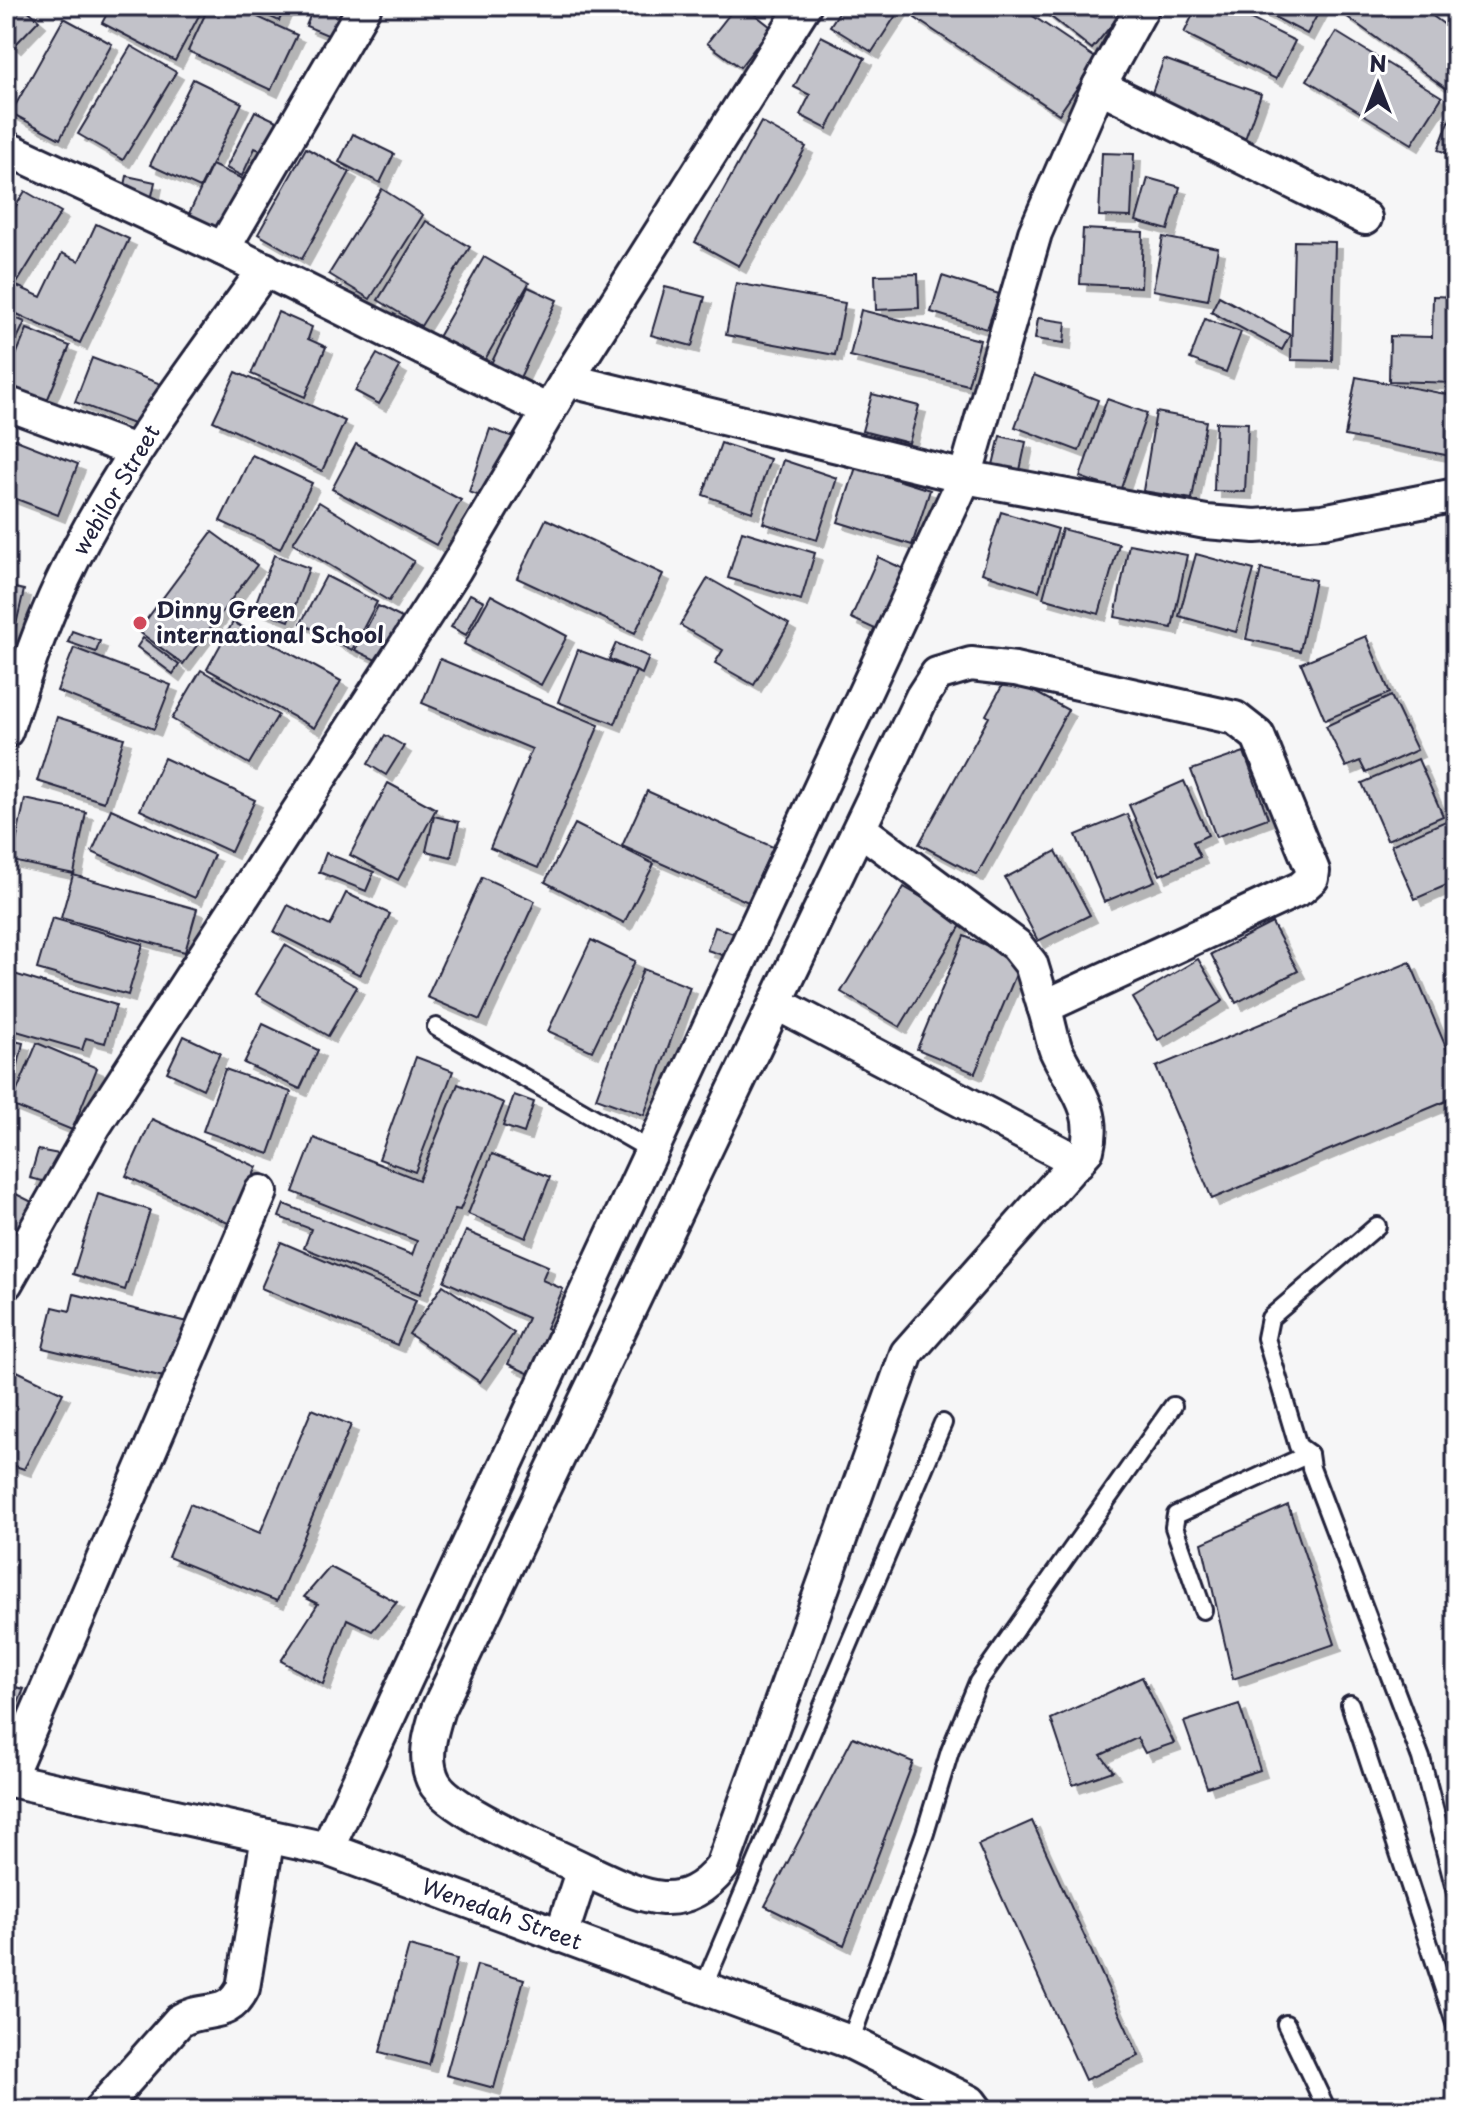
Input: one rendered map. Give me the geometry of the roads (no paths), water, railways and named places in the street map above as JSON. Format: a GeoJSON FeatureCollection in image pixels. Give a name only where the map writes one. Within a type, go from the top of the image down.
{"type":"FeatureCollection","features":[{"type":"Feature","properties":{"kind":"street"},"geometry":{"type":"LineString","coordinates":[[223,249],[365,6]]}},
{"type":"Feature","properties":{"kind":"street"},"geometry":{"type":"LineString","coordinates":[[6,1283],[95,1125],[454,571],[567,380],[804,6]]}},
{"type":"Feature","properties":{"kind":"street"},"geometry":{"type":"LineString","coordinates":[[327,1849],[965,477],[1035,233],[1099,86],[1143,6]]}},
{"type":"Feature","properties":{"kind":"street"},"geometry":{"type":"LineString","coordinates":[[1099,86],[1365,218]]}},
{"type":"Feature","properties":{"kind":"street"},"geometry":{"type":"LineString","coordinates":[[6,148],[265,269],[548,411]]}},
{"type":"Feature","properties":{"kind":"street","name":"webilor Street"},"geometry":{"type":"LineString","coordinates":[[6,731],[53,600],[135,451],[265,269]]}},
{"type":"Feature","properties":{"kind":"street"},"geometry":{"type":"LineString","coordinates":[[567,380],[965,477],[1206,522],[1255,526],[1323,521],[1456,495]]}},
{"type":"Feature","properties":{"kind":"street"},"geometry":{"type":"LineString","coordinates":[[6,403],[135,451]]}},
{"type":"Feature","properties":{"kind":"street"},"geometry":{"type":"LineString","coordinates":[[860,829],[1016,945],[1031,964],[1055,1047],[1090,1115],[1091,1132],[1078,1162],[907,1353],[722,1867],[705,1889],[671,1899],[633,1892],[458,1806],[434,1783],[429,1764],[429,1736],[438,1709],[778,1004],[860,829],[922,697],[937,674],[971,664],[1029,672],[1235,718],[1250,726],[1258,736],[1313,871],[1307,885],[1044,1007]]}},
{"type":"Feature","properties":{"kind":"street"},"geometry":{"type":"LineString","coordinates":[[778,1004],[1078,1162]]}},
{"type":"Feature","properties":{"kind":"street"},"geometry":{"type":"LineString","coordinates":[[7,1779],[261,1192]]}},
{"type":"Feature","properties":{"kind":"street","name":"Wenedah Street"},"geometry":{"type":"LineString","coordinates":[[7,1779],[327,1849],[850,2042],[970,2102],[976,2110]]}},
{"type":"Feature","properties":{"kind":"street"},"geometry":{"type":"LineString","coordinates":[[100,2110],[179,2021],[189,2015],[218,2012],[236,2002],[243,1988],[268,1836]]}},
{"type":"Feature","properties":{"kind":"street"},"geometry":{"type":"LineString","coordinates":[[561,1936],[583,1869]]}},
{"type":"Feature","properties":{"kind":"lane"},"geometry":{"type":"LineString","coordinates":[[436,1027],[652,1151]]}},
{"type":"Feature","properties":{"kind":"lane"},"geometry":{"type":"LineString","coordinates":[[1377,1226],[1270,1318],[1266,1338],[1298,1446],[1309,1454],[1311,1468],[1421,1758],[1456,1893]]}},
{"type":"Feature","properties":{"kind":"lane"},"geometry":{"type":"LineString","coordinates":[[850,2042],[925,1833],[950,1751],[978,1682],[1173,1406]]}},
{"type":"Feature","properties":{"kind":"lane"},"geometry":{"type":"LineString","coordinates":[[703,1988],[943,1423]]}},
{"type":"Feature","properties":{"kind":"lane"},"geometry":{"type":"LineString","coordinates":[[1203,1610],[1174,1527],[1176,1515],[1309,1454]]}},
{"type":"Feature","properties":{"kind":"lane"},"geometry":{"type":"LineString","coordinates":[[1350,1704],[1456,2026]]}},
{"type":"Feature","properties":{"kind":"lane"},"geometry":{"type":"LineString","coordinates":[[1286,2024],[1327,2110]]}},
{"type":"Feature","properties":{"kind":"place","name":"Dinny Green international School"},"geometry":{"type":"Point","coordinates":[140,623]}}]}
